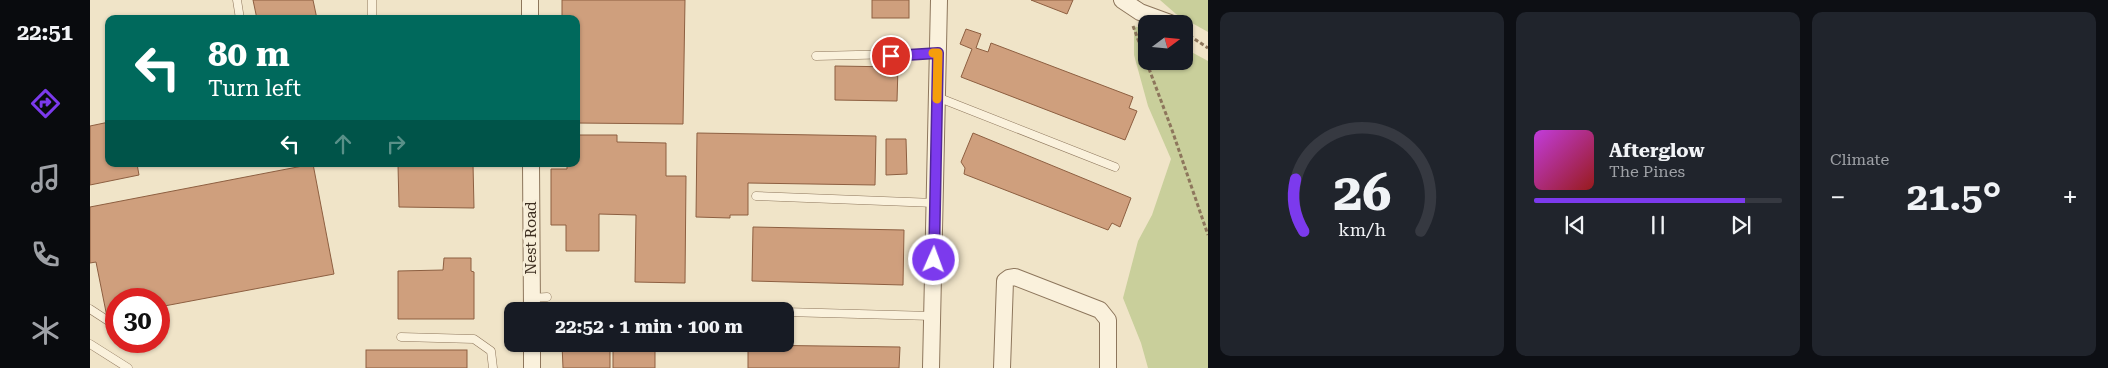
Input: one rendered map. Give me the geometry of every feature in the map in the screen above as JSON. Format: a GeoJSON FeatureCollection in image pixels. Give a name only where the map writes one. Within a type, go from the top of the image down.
{"type":"FeatureCollection","features":[{"type":"Feature","properties":{"kind":"street"},"geometry":{"type":"LineString","coordinates":[[530,0],[530,15]]}},
{"type":"Feature","properties":{"kind":"street"},"geometry":{"type":"LineString","coordinates":[[931,368],[939,0]]}},
{"type":"Feature","properties":{"kind":"street"},"geometry":{"type":"LineString","coordinates":[[1123,2],[1148,15]]}},
{"type":"Feature","properties":{"kind":"street","name":"Nest Road"},"geometry":{"type":"LineString","coordinates":[[531,167],[537,302]]}},
{"type":"Feature","properties":{"kind":"street"},"geometry":{"type":"LineString","coordinates":[[1002,368],[1005,281],[1015,277],[1100,310],[1105,314],[1108,320],[1108,368]]}},
{"type":"Feature","properties":{"kind":"street"},"geometry":{"type":"LineString","coordinates":[[532,352],[532,368]]}},
{"type":"Feature","properties":{"kind":"lane"},"geometry":{"type":"LineString","coordinates":[[237,0],[239,15]]}},
{"type":"Feature","properties":{"kind":"lane"},"geometry":{"type":"LineString","coordinates":[[372,0],[372,15]]}},
{"type":"Feature","properties":{"kind":"lane"},"geometry":{"type":"LineString","coordinates":[[816,56],[938,53]]}},
{"type":"Feature","properties":{"kind":"lane"},"geometry":{"type":"LineString","coordinates":[[937,97],[1115,166]]}},
{"type":"Feature","properties":{"kind":"lane"},"geometry":{"type":"LineString","coordinates":[[756,196],[935,204]]}},
{"type":"Feature","properties":{"kind":"lane"},"geometry":{"type":"LineString","coordinates":[[90,309],[105,319]]}},
{"type":"Feature","properties":{"kind":"lane"},"geometry":{"type":"LineString","coordinates":[[794,312],[932,316]]}},
{"type":"Feature","properties":{"kind":"lane"},"geometry":{"type":"LineString","coordinates":[[401,337],[474,339],[491,351],[492,368]]}},
{"type":"Feature","properties":{"kind":"lane"},"geometry":{"type":"LineString","coordinates":[[90,346],[128,368]]}},
{"type":"Feature","properties":{"kind":"path"},"geometry":{"type":"LineString","coordinates":[[1123,2],[1172,130],[1208,235]]}},
{"type":"Feature","properties":{"kind":"path"},"geometry":{"type":"LineString","coordinates":[[1193,38],[1208,48]]}},
{"type":"Feature","properties":{"kind":"green space"},"geometry":{"type":"Polygon","coordinates":[[[1160,0],[1208,0],[1208,32],[1193,24],[1193,15],[1176,14],[1160,0]]]}},
{"type":"Feature","properties":{"kind":"green space"},"geometry":{"type":"Polygon","coordinates":[[[1134,26],[1138,27],[1138,70],[1134,55],[1134,26]]]}},
{"type":"Feature","properties":{"kind":"green space"},"geometry":{"type":"Polygon","coordinates":[[[1193,53],[1208,61],[1208,368],[1148,368],[1141,343],[1123,298],[1138,241],[1152,215],[1171,159],[1148,106],[1138,70],[1193,70],[1193,53]]]}},
{"type":"Feature","properties":{"kind":"building"},"geometry":{"type":"Polygon","coordinates":[[[253,0],[313,0],[316,15],[256,15],[253,0]]]}},
{"type":"Feature","properties":{"kind":"building"},"geometry":{"type":"Polygon","coordinates":[[[562,0],[685,0],[683,124],[580,123],[580,15],[562,15],[562,0]]]}},
{"type":"Feature","properties":{"kind":"building"},"geometry":{"type":"Polygon","coordinates":[[[872,0],[909,0],[909,18],[872,18],[872,0]]]}},
{"type":"Feature","properties":{"kind":"building"},"geometry":{"type":"Polygon","coordinates":[[[1031,0],[1073,0],[1067,14],[1031,0]]]}},
{"type":"Feature","properties":{"kind":"building"},"geometry":{"type":"Polygon","coordinates":[[[966,29],[981,34],[976,48],[988,52],[991,43],[1133,97],[1129,108],[1137,111],[1125,140],[961,77],[972,49],[960,44],[966,29]]]}},
{"type":"Feature","properties":{"kind":"building"},"geometry":{"type":"Polygon","coordinates":[[[835,66],[898,67],[897,101],[835,100],[835,66]]]}},
{"type":"Feature","properties":{"kind":"building"},"geometry":{"type":"Polygon","coordinates":[[[105,123],[105,167],[138,167],[139,175],[90,185],[90,126],[105,123]]]}},
{"type":"Feature","properties":{"kind":"building"},"geometry":{"type":"Polygon","coordinates":[[[697,133],[876,136],[875,185],[748,183],[748,215],[730,215],[730,218],[696,217],[697,133]]]}},
{"type":"Feature","properties":{"kind":"building"},"geometry":{"type":"Polygon","coordinates":[[[973,133],[1131,198],[1120,227],[1112,223],[1108,230],[964,174],[965,168],[961,162],[973,133]]]}},
{"type":"Feature","properties":{"kind":"building"},"geometry":{"type":"Polygon","coordinates":[[[580,135],[617,135],[617,142],[666,143],[666,176],[686,176],[685,283],[635,282],[636,215],[599,214],[599,251],[566,251],[566,225],[551,225],[551,169],[567,169],[567,167],[580,167],[580,135]]]}},
{"type":"Feature","properties":{"kind":"building"},"geometry":{"type":"Polygon","coordinates":[[[886,139],[906,139],[907,174],[886,175],[886,139]]]}},
{"type":"Feature","properties":{"kind":"building"},"geometry":{"type":"Polygon","coordinates":[[[297,167],[314,167],[334,274],[170,305],[170,288],[105,288],[105,307],[96,262],[90,263],[90,207],[297,167]]]}},
{"type":"Feature","properties":{"kind":"building"},"geometry":{"type":"Polygon","coordinates":[[[398,167],[473,167],[474,208],[399,207],[398,167]]]}},
{"type":"Feature","properties":{"kind":"building"},"geometry":{"type":"Polygon","coordinates":[[[753,227],[904,230],[903,285],[752,281],[753,227]]]}},
{"type":"Feature","properties":{"kind":"building"},"geometry":{"type":"Polygon","coordinates":[[[444,258],[471,258],[471,271],[474,272],[474,319],[398,319],[398,271],[443,270],[444,258]]]}},
{"type":"Feature","properties":{"kind":"building"},"geometry":{"type":"Polygon","coordinates":[[[794,346],[900,347],[899,368],[748,368],[748,352],[794,352],[794,346]]]}},
{"type":"Feature","properties":{"kind":"building"},"geometry":{"type":"Polygon","coordinates":[[[366,350],[467,350],[467,368],[366,368],[366,350]]]}},
{"type":"Feature","properties":{"kind":"building"},"geometry":{"type":"Polygon","coordinates":[[[562,352],[610,352],[610,368],[563,368],[562,352]]]}},
{"type":"Feature","properties":{"kind":"building"},"geometry":{"type":"Polygon","coordinates":[[[613,352],[655,352],[655,368],[613,368],[613,352]]]}},
{"type":"Feature","properties":{"kind":"slow traffic"},"geometry":{"type":"LineString","coordinates":[[933,53],[938,53],[937,99]]}},
{"type":"Feature","properties":{"kind":"route"},"geometry":{"type":"LineString","coordinates":[[891,56],[914,53],[938,53],[934,260]]}}]}
